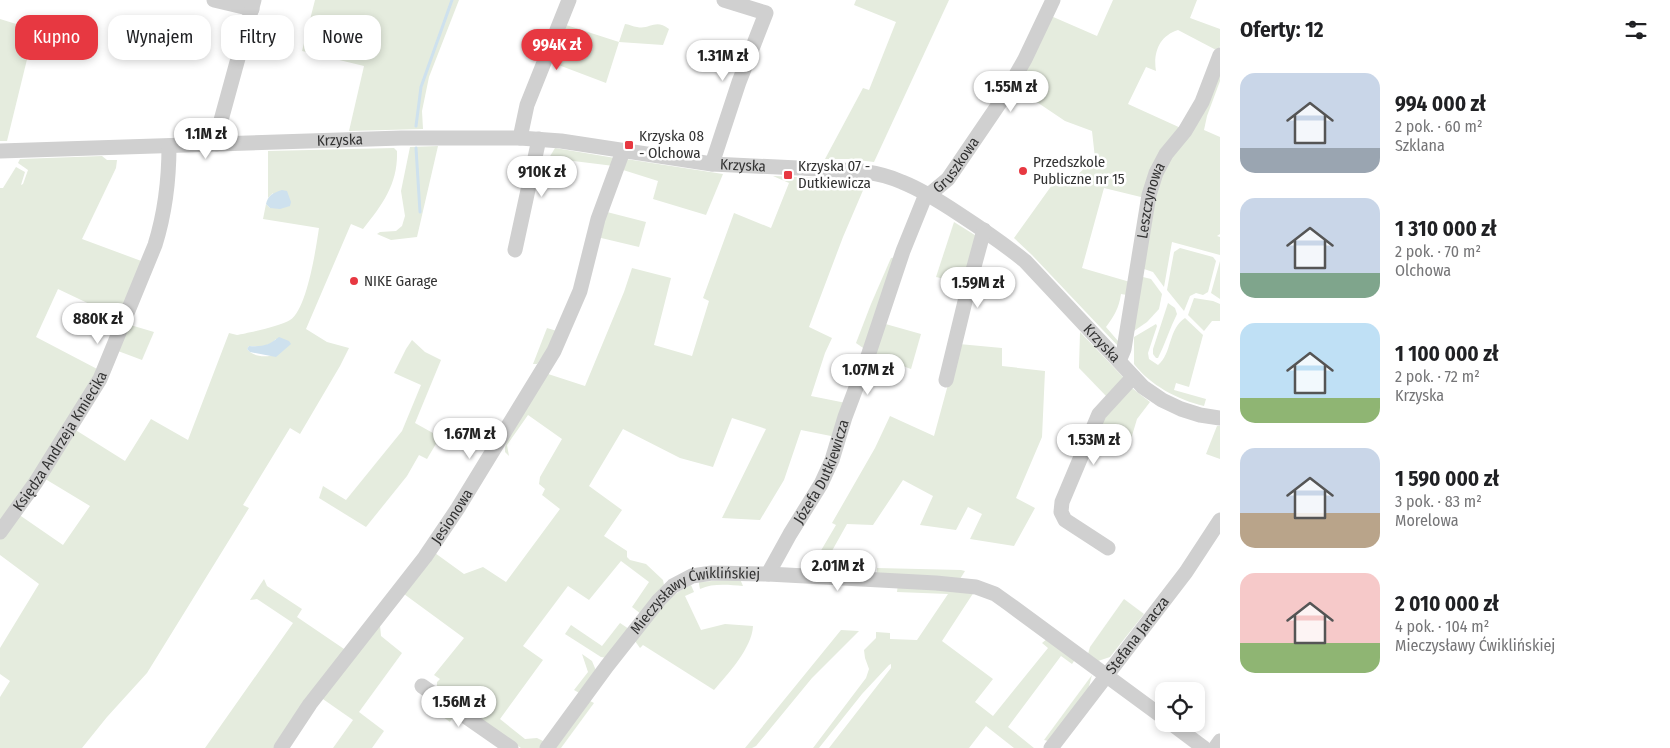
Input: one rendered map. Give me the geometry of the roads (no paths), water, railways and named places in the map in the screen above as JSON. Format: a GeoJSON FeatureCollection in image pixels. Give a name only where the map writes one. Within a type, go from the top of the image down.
{"type":"FeatureCollection","features":[{"type":"Feature","properties":{"kind":"street"},"geometry":{"type":"LineString","coordinates":[[214,0],[253,5],[220,124],[217,144]]}},
{"type":"Feature","properties":{"kind":"street"},"geometry":{"type":"LineString","coordinates":[[520,138],[528,105],[569,0]]}},
{"type":"Feature","properties":{"kind":"street"},"geometry":{"type":"LineString","coordinates":[[712,164],[739,82],[766,13],[724,0]]}},
{"type":"Feature","properties":{"kind":"street","name":"Gruszkowa"},"geometry":{"type":"LineString","coordinates":[[928,195],[948,179],[1001,101],[1025,59],[1053,0]]}},
{"type":"Feature","properties":{"kind":"street","name":"Leszczynowa"},"geometry":{"type":"LineString","coordinates":[[1118,361],[1124,348],[1149,195],[1156,172],[1166,154],[1185,131],[1202,102],[1220,55]]}},
{"type":"Feature","properties":{"kind":"street","name":"Krzyska"},"geometry":{"type":"LineString","coordinates":[[0,151],[428,138],[520,138],[623,150],[712,164],[861,171],[882,175],[902,181],[928,195],[984,230],[1025,262],[1118,361],[1154,395],[1170,405],[1191,413],[1220,418]]}},
{"type":"Feature","properties":{"kind":"street"},"geometry":{"type":"LineString","coordinates":[[515,250],[539,139]]}},
{"type":"Feature","properties":{"kind":"street","name":"Księdza Andrzeja Kmiecika"},"geometry":{"type":"LineString","coordinates":[[0,532],[56,451],[105,369],[161,224],[165,200],[169,146]]}},
{"type":"Feature","properties":{"kind":"street","name":"Jesionowa"},"geometry":{"type":"LineString","coordinates":[[281,748],[310,704],[425,558],[458,508],[554,351],[580,291],[598,218],[623,150]]}},
{"type":"Feature","properties":{"kind":"street","name":"Józefa Dutkiewicza"},"geometry":{"type":"LineString","coordinates":[[768,574],[821,484],[832,460],[845,417],[868,356],[903,251],[924,199],[928,195]]}},
{"type":"Feature","properties":{"kind":"street"},"geometry":{"type":"LineString","coordinates":[[946,380],[968,285],[984,230]]}},
{"type":"Feature","properties":{"kind":"street"},"geometry":{"type":"LineString","coordinates":[[1108,548],[1065,520],[1061,512],[1062,502],[1099,414],[1133,376]]}},
{"type":"Feature","properties":{"kind":"street","name":"Stefana Jaracza"},"geometry":{"type":"LineString","coordinates":[[1050,748],[1186,572],[1220,520]]}},
{"type":"Feature","properties":{"kind":"street","name":"Mieczysławy Ćwiklińskiej"},"geometry":{"type":"LineString","coordinates":[[547,748],[642,620],[674,586],[692,576],[712,573],[880,579],[976,587],[995,594],[1155,711]]}},
{"type":"Feature","properties":{"kind":"street"},"geometry":{"type":"LineString","coordinates":[[422,686],[511,748]]}},
{"type":"Feature","properties":{"kind":"street"},"geometry":{"type":"LineString","coordinates":[[1183,732],[1204,748]]}},
{"type":"Feature","properties":{"kind":"street"},"geometry":{"type":"LineString","coordinates":[[1215,748],[1220,741]]}},
{"type":"Feature","properties":{"kind":"water"},"geometry":{"type":"Polygon","coordinates":[[[282,190],[287,191],[291,202],[290,206],[280,209],[270,208],[266,204],[268,198],[282,190]]]}},
{"type":"Feature","properties":{"kind":"water"},"geometry":{"type":"Polygon","coordinates":[[[279,337],[289,341],[291,344],[276,357],[250,352],[247,349],[249,346],[266,345],[279,337]]]}},
{"type":"Feature","properties":{"kind":"waterway"},"geometry":{"type":"LineString","coordinates":[[416,126],[421,87],[452,0]]}},
{"type":"Feature","properties":{"kind":"waterway"},"geometry":{"type":"LineString","coordinates":[[416,148],[420,212]]}},
{"type":"Feature","properties":{"kind":"place","name":"Krzyska 08 - Olchowa"},"geometry":{"type":"Point","coordinates":[629,145]}},
{"type":"Feature","properties":{"kind":"place","name":"Przedszkole Publiczne nr 15"},"geometry":{"type":"Point","coordinates":[1023,171]}},
{"type":"Feature","properties":{"kind":"place","name":"Krzyska 07 - Dutkiewicza"},"geometry":{"type":"Point","coordinates":[788,175]}},
{"type":"Feature","properties":{"kind":"place","name":"NIKE Garage"},"geometry":{"type":"Point","coordinates":[354,281]}}]}
